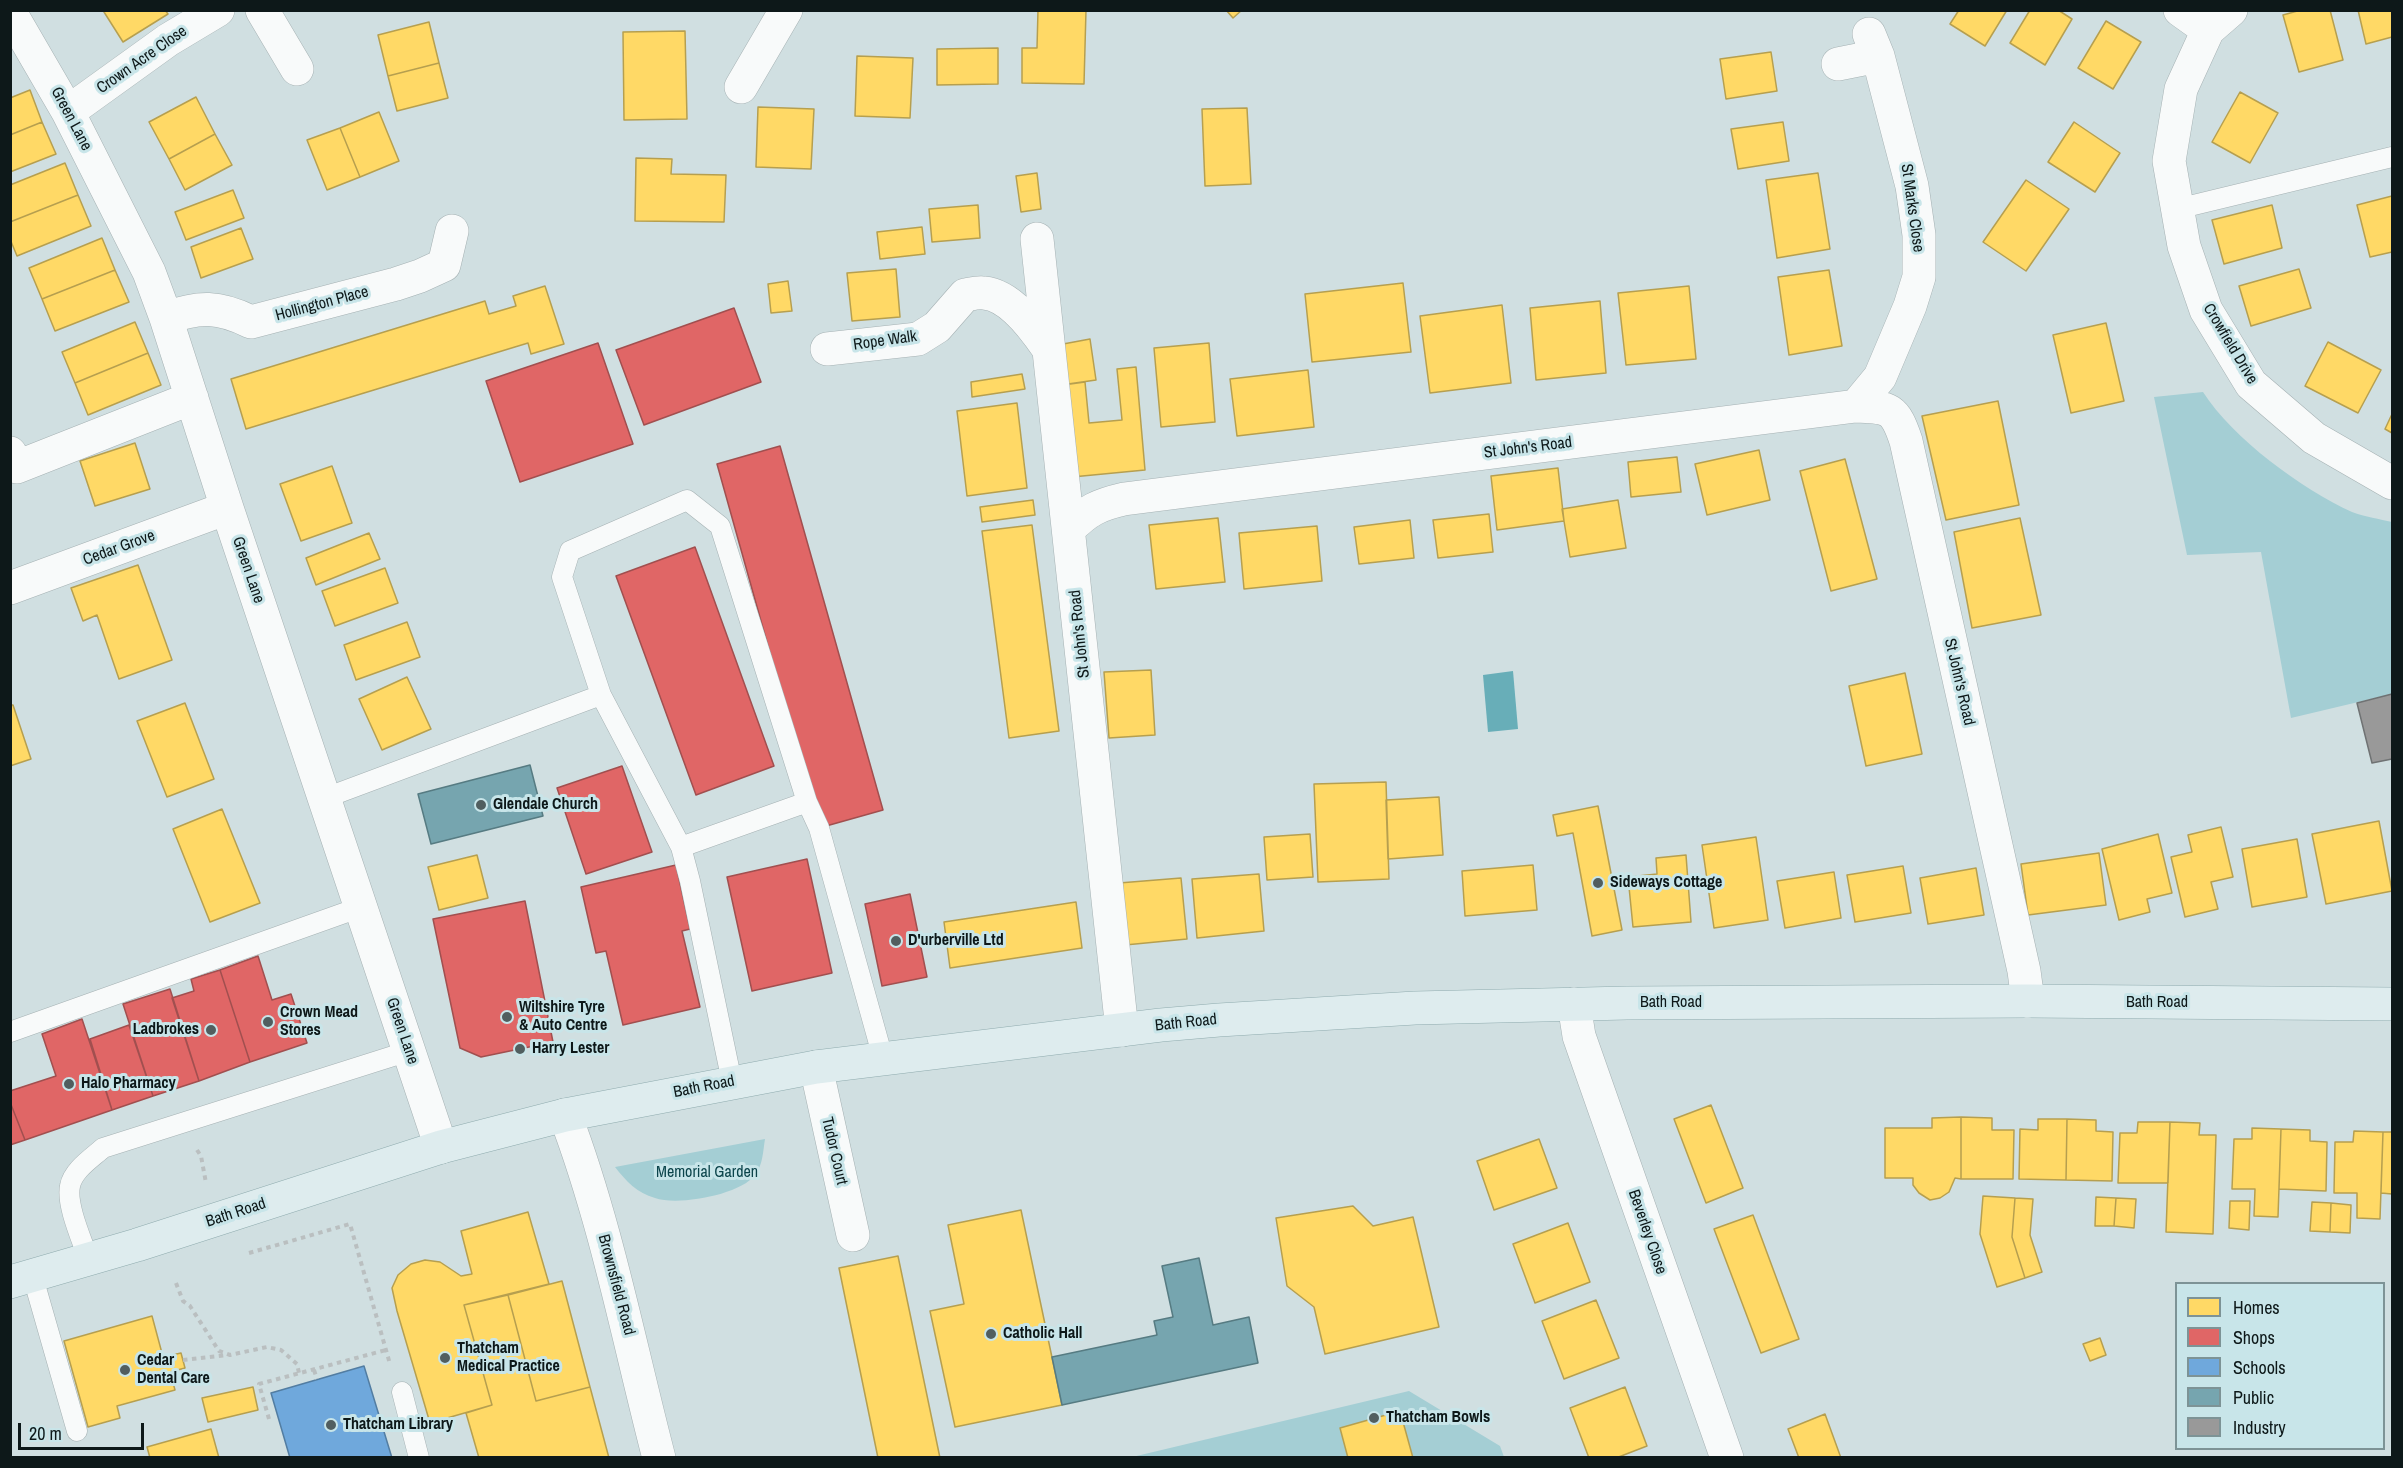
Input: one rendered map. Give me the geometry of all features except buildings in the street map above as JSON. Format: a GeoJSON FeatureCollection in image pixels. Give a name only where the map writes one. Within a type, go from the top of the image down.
{"type":"FeatureCollection","features":[{"type":"Feature","properties":{"kind":"main road","name":"Bath Road"},"geometry":{"type":"LineString","coordinates":[[21,1278],[136,1245],[441,1147],[565,1115],[816,1067],[1122,1030],[1219,1020],[1415,1008],[1574,1004],[2028,1001],[2392,1004]]}},
{"type":"Feature","properties":{"kind":"street","name":"Crown Acre Close"},"geometry":{"type":"LineString","coordinates":[[68,112],[168,40],[218,10]]}},
{"type":"Feature","properties":{"kind":"street"},"geometry":{"type":"LineString","coordinates":[[262,10],[297,69]]}},
{"type":"Feature","properties":{"kind":"street"},"geometry":{"type":"LineString","coordinates":[[741,87],[786,10]]}},
{"type":"Feature","properties":{"kind":"street"},"geometry":{"type":"LineString","coordinates":[[2180,10],[2220,20]]}},
{"type":"Feature","properties":{"kind":"street","name":"Green Lane"},"geometry":{"type":"LineString","coordinates":[[10,12],[68,112],[149,272],[441,1147]]}},
{"type":"Feature","properties":{"kind":"street","name":"Crowfield Drive"},"geometry":{"type":"LineString","coordinates":[[2220,20],[2181,89],[2169,161],[2184,246],[2206,310],[2251,384],[2314,438],[2392,483]]}},
{"type":"Feature","properties":{"kind":"street","name":"St Marks Close"},"geometry":{"type":"LineString","coordinates":[[1838,64],[1873,45],[1912,186],[1918,235],[1919,277],[1910,306],[1880,377],[1856,406]]}},
{"type":"Feature","properties":{"kind":"street","name":"Hollington Place"},"geometry":{"type":"LineString","coordinates":[[166,318],[192,309],[235,314],[251,322],[396,284],[444,265],[452,231]]}},
{"type":"Feature","properties":{"kind":"street","name":"Rope Walk"},"geometry":{"type":"LineString","coordinates":[[1037,239],[1047,347],[1069,529]]}},
{"type":"Feature","properties":{"kind":"street","name":"Rope Walk"},"geometry":{"type":"LineString","coordinates":[[827,349],[918,339],[937,327],[965,295],[985,292],[1006,302],[1027,319],[1047,347]]}},
{"type":"Feature","properties":{"kind":"street"},"geometry":{"type":"LineString","coordinates":[[10,453],[16,467],[192,398]]}},
{"type":"Feature","properties":{"kind":"street","name":"St John's Road"},"geometry":{"type":"LineString","coordinates":[[1122,1030],[1069,529],[1086,512],[1100,505],[1124,499],[1856,406],[1883,407],[1899,419],[1906,441],[2024,971],[2028,1001]]}},
{"type":"Feature","properties":{"kind":"street","name":"Cedar Grove"},"geometry":{"type":"LineString","coordinates":[[10,588],[227,508]]}},
{"type":"Feature","properties":{"kind":"street","name":"Beverley Close"},"geometry":{"type":"LineString","coordinates":[[1574,1004],[1578,1036],[1727,1458]]}},
{"type":"Feature","properties":{"kind":"street","name":"Tudor Court"},"geometry":{"type":"LineString","coordinates":[[816,1067],[853,1235]]}},
{"type":"Feature","properties":{"kind":"street","name":"Brownsfield Road"},"geometry":{"type":"LineString","coordinates":[[565,1115],[582,1159],[620,1298],[659,1458]]}},
{"type":"Feature","properties":{"kind":"lane"},"geometry":{"type":"LineString","coordinates":[[2177,209],[2392,157]]}},
{"type":"Feature","properties":{"kind":"lane"},"geometry":{"type":"LineString","coordinates":[[732,1082],[681,847],[602,695],[562,577],[570,551],[687,500],[720,526],[807,802],[819,828],[883,1058]]}},
{"type":"Feature","properties":{"kind":"lane"},"geometry":{"type":"LineString","coordinates":[[325,798],[602,695]]}},
{"type":"Feature","properties":{"kind":"lane"},"geometry":{"type":"LineString","coordinates":[[681,847],[807,802]]}},
{"type":"Feature","properties":{"kind":"lane"},"geometry":{"type":"LineString","coordinates":[[10,1032],[361,907]]}},
{"type":"Feature","properties":{"kind":"lane"},"geometry":{"type":"LineString","coordinates":[[88,1258],[73,1217],[70,1185],[81,1167],[104,1148],[409,1052]]}},
{"type":"Feature","properties":{"kind":"lane"},"geometry":{"type":"LineString","coordinates":[[21,1278],[77,1431]]}},
{"type":"Feature","properties":{"kind":"lane"},"geometry":{"type":"LineString","coordinates":[[402,1392],[419,1458]]}},
{"type":"Feature","properties":{"kind":"path"},"geometry":{"type":"LineString","coordinates":[[201,1156],[203,1173],[228,1258],[350,1224],[394,1382],[386,1384],[390,1396],[402,1392]]}},
{"type":"Feature","properties":{"kind":"path"},"geometry":{"type":"LineString","coordinates":[[176,1283],[183,1301],[190,1306],[219,1351],[230,1355]]}},
{"type":"Feature","properties":{"kind":"path"},"geometry":{"type":"LineString","coordinates":[[183,1360],[230,1355],[267,1347],[281,1350],[297,1364],[299,1373]]}},
{"type":"Feature","properties":{"kind":"path"},"geometry":{"type":"LineString","coordinates":[[269,1419],[259,1384],[386,1350]]}},
{"type":"Feature","properties":{"kind":"path"},"geometry":{"type":"LineString","coordinates":[[314,1370],[317,1379]]}},
{"type":"Feature","properties":{"kind":"green space"},"geometry":{"type":"Polygon","coordinates":[[[2203,392],[2216,410],[2250,445],[2291,476],[2352,512],[2392,522],[2392,694],[2291,718],[2261,552],[2187,555],[2154,397],[2203,392]]]}},
{"type":"Feature","properties":{"kind":"green space","name":"Memorial Garden"},"geometry":{"type":"Polygon","coordinates":[[[765,1139],[758,1171],[747,1182],[723,1193],[693,1200],[665,1200],[643,1193],[632,1186],[615,1167],[765,1139]]]}},
{"type":"Feature","properties":{"kind":"green space","name":"Thatcham Bowls"},"geometry":{"type":"Polygon","coordinates":[[[1409,1391],[1500,1446],[1504,1457],[1128,1458],[1409,1391]]]}},
{"type":"Feature","properties":{"kind":"shaded area"},"geometry":{"type":"Polygon","coordinates":[[[1513,671],[1518,729],[1488,732],[1483,675],[1513,671]]]}},
{"type":"Feature","properties":{"kind":"place","name":"Glendale Church"},"geometry":{"type":"Point","coordinates":[481,805]}},
{"type":"Feature","properties":{"kind":"place","name":"Sideways Cottage"},"geometry":{"type":"Point","coordinates":[1598,883]}},
{"type":"Feature","properties":{"kind":"place","name":"D'urberville Ltd"},"geometry":{"type":"Point","coordinates":[896,941]}},
{"type":"Feature","properties":{"kind":"place","name":"Wiltshire Tyre & Auto Centre"},"geometry":{"type":"Point","coordinates":[507,1017]}},
{"type":"Feature","properties":{"kind":"place","name":"Crown Mead Stores"},"geometry":{"type":"Point","coordinates":[268,1022]}},
{"type":"Feature","properties":{"kind":"place","name":"Ladbrokes"},"geometry":{"type":"Point","coordinates":[211,1030]}},
{"type":"Feature","properties":{"kind":"place","name":"Harry Lester"},"geometry":{"type":"Point","coordinates":[520,1049]}},
{"type":"Feature","properties":{"kind":"place","name":"Halo Pharmacy"},"geometry":{"type":"Point","coordinates":[69,1084]}},
{"type":"Feature","properties":{"kind":"place","name":"Catholic Hall"},"geometry":{"type":"Point","coordinates":[991,1334]}},
{"type":"Feature","properties":{"kind":"place","name":"Thatcham Medical Practice"},"geometry":{"type":"Point","coordinates":[445,1358]}},
{"type":"Feature","properties":{"kind":"place","name":"Cedar Dental Care"},"geometry":{"type":"Point","coordinates":[125,1370]}},
{"type":"Feature","properties":{"kind":"place","name":"Thatcham Bowls"},"geometry":{"type":"Point","coordinates":[1374,1418]}},
{"type":"Feature","properties":{"kind":"place","name":"Thatcham Library"},"geometry":{"type":"Point","coordinates":[331,1425]}}]}
